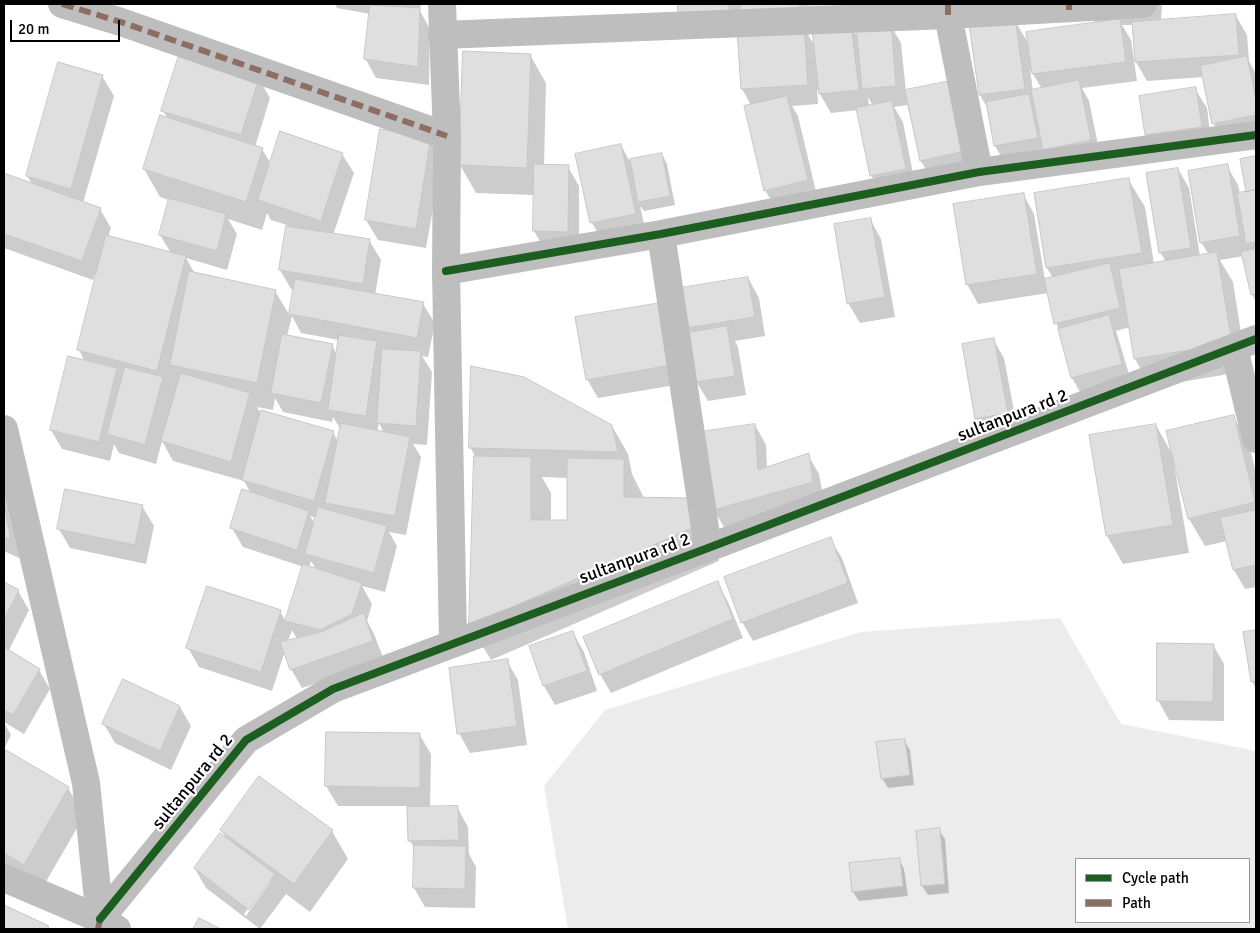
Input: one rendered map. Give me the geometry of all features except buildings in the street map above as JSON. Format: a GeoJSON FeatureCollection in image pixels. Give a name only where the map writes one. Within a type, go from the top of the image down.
{"type":"FeatureCollection","features":[{"type":"Feature","properties":{"kind":"street"},"geometry":{"type":"LineString","coordinates":[[62,4],[123,13],[448,136]]}},
{"type":"Feature","properties":{"kind":"street"},"geometry":{"type":"LineString","coordinates":[[442,4],[448,136],[446,271],[453,642]]}},
{"type":"Feature","properties":{"kind":"street"},"geometry":{"type":"LineString","coordinates":[[442,35],[948,9],[1143,4]]}},
{"type":"Feature","properties":{"kind":"street"},"geometry":{"type":"LineString","coordinates":[[948,9],[979,172]]}},
{"type":"Feature","properties":{"kind":"street"},"geometry":{"type":"LineString","coordinates":[[446,271],[661,234],[979,172],[1256,136]]}},
{"type":"Feature","properties":{"kind":"street"},"geometry":{"type":"LineString","coordinates":[[661,234],[708,548]]}},
{"type":"Feature","properties":{"kind":"street"},"geometry":{"type":"LineString","coordinates":[[1245,343],[1256,439]]}},
{"type":"Feature","properties":{"kind":"street","name":"sultanpura rd 2"},"geometry":{"type":"LineString","coordinates":[[105,926],[246,740],[332,689],[1245,343]]}},
{"type":"Feature","properties":{"kind":"street"},"geometry":{"type":"LineString","coordinates":[[4,429],[86,783],[105,926]]}},
{"type":"Feature","properties":{"kind":"street"},"geometry":{"type":"LineString","coordinates":[[4,878],[105,926]]}},
{"type":"Feature","properties":{"kind":"shaded area"},"geometry":{"type":"Polygon","coordinates":[[[1060,618],[1121,724],[1256,751],[1256,929],[568,929],[544,786],[605,710],[861,632],[1060,618]]]}},
{"type":"Feature","properties":{"kind":"marked path"},"geometry":{"type":"LineString","coordinates":[[62,4],[121,22],[447,136]]}},
{"type":"Feature","properties":{"kind":"marked path"},"geometry":{"type":"LineString","coordinates":[[948,4],[948,15]]}},
{"type":"Feature","properties":{"kind":"marked path"},"geometry":{"type":"LineString","coordinates":[[1069,4],[1069,10]]}},
{"type":"Feature","properties":{"kind":"marked path"},"geometry":{"type":"LineString","coordinates":[[98,929],[100,919]]}},
{"type":"Feature","properties":{"kind":"cycle path"},"geometry":{"type":"LineString","coordinates":[[446,271],[661,234],[979,172],[1256,135]]}},
{"type":"Feature","properties":{"kind":"cycle path"},"geometry":{"type":"LineString","coordinates":[[100,919],[246,740],[333,689],[1256,339]]}}]}
